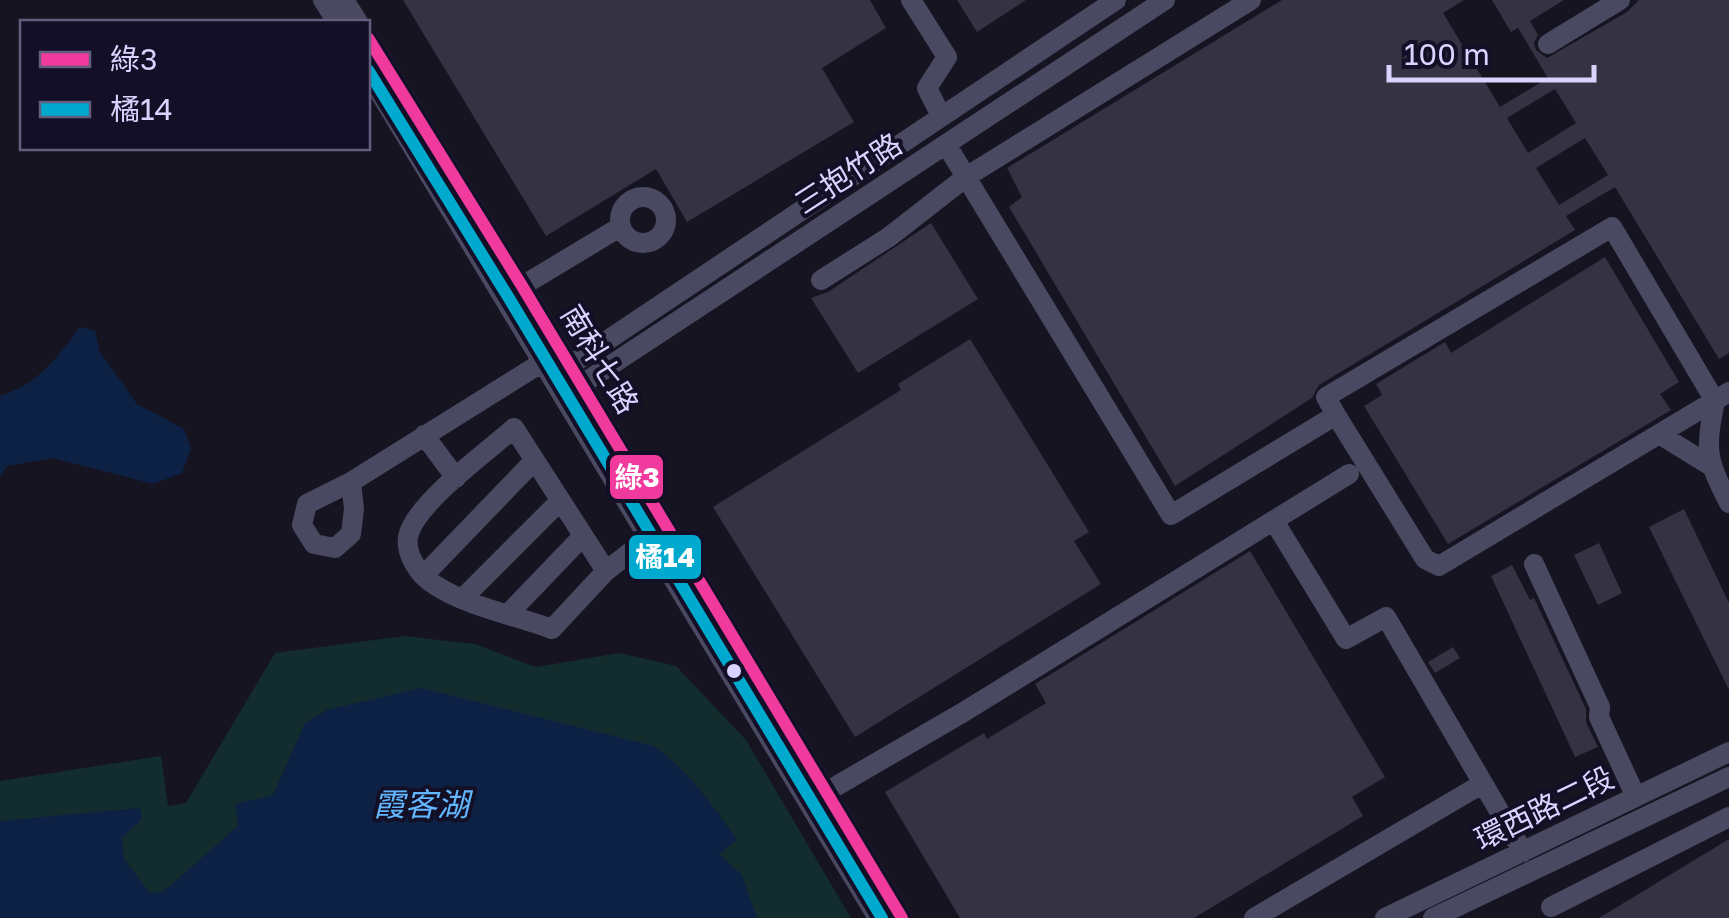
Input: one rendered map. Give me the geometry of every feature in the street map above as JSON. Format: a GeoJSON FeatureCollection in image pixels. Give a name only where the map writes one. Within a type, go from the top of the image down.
{"type":"FeatureCollection","features":[{"type":"Feature","properties":{"kind":"street"},"geometry":{"type":"LineString","coordinates":[[910,0],[947,56],[928,88],[941,116]]}},
{"type":"Feature","properties":{"kind":"street","name":"三抱竹路"},"geometry":{"type":"LineString","coordinates":[[350,482],[424,435],[556,364],[1116,0]]}},
{"type":"Feature","properties":{"kind":"street","name":"三抱竹路"},"geometry":{"type":"LineString","coordinates":[[572,391],[1166,0]]}},
{"type":"Feature","properties":{"kind":"street"},"geometry":{"type":"LineString","coordinates":[[821,280],[889,236],[966,178],[1251,0]]}},
{"type":"Feature","properties":{"kind":"street"},"geometry":{"type":"LineString","coordinates":[[1548,44],[1620,0]]}},
{"type":"Feature","properties":{"kind":"street","name":"南科七路"},"geometry":{"type":"LineString","coordinates":[[370,41],[522,286],[556,364]]}},
{"type":"Feature","properties":{"kind":"street","name":"南科七路"},"geometry":{"type":"LineString","coordinates":[[370,76],[556,364],[796,760],[878,918]]}},
{"type":"Feature","properties":{"kind":"street"},"geometry":{"type":"LineString","coordinates":[[946,144],[1170,515],[1336,414]]}},
{"type":"Feature","properties":{"kind":"street"},"geometry":{"type":"LineString","coordinates":[[522,286],[620,227]]}},
{"type":"Feature","properties":{"kind":"street"},"geometry":{"type":"LineString","coordinates":[[1612,228],[1722,396],[1439,566],[1426,558],[1326,397],[1612,228]]}},
{"type":"Feature","properties":{"kind":"street","name":"南科七路"},"geometry":{"type":"LineString","coordinates":[[572,391],[650,537],[796,760],[826,792],[902,918]]}},
{"type":"Feature","properties":{"kind":"street"},"geometry":{"type":"LineString","coordinates":[[1722,396],[1707,439],[1711,466],[1729,503]]}},
{"type":"Feature","properties":{"kind":"street"},"geometry":{"type":"LineString","coordinates":[[606,571],[514,428],[422,512],[408,535],[412,561],[431,583],[462,599],[552,629],[606,571],[650,537]]}},
{"type":"Feature","properties":{"kind":"street"},"geometry":{"type":"LineString","coordinates":[[1659,434],[1711,466]]}},
{"type":"Feature","properties":{"kind":"street"},"geometry":{"type":"LineString","coordinates":[[424,435],[456,478]]}},
{"type":"Feature","properties":{"kind":"street"},"geometry":{"type":"LineString","coordinates":[[424,575],[534,460]]}},
{"type":"Feature","properties":{"kind":"street"},"geometry":{"type":"LineString","coordinates":[[826,792],[962,713],[1348,474]]}},
{"type":"Feature","properties":{"kind":"street"},"geometry":{"type":"LineString","coordinates":[[462,599],[560,501]]}},
{"type":"Feature","properties":{"kind":"street"},"geometry":{"type":"LineString","coordinates":[[1274,521],[1346,638],[1386,617],[1523,852]]}},
{"type":"Feature","properties":{"kind":"street"},"geometry":{"type":"LineString","coordinates":[[510,614],[583,536]]}},
{"type":"Feature","properties":{"kind":"street"},"geometry":{"type":"LineString","coordinates":[[1534,564],[1600,707],[1599,716],[1636,797]]}},
{"type":"Feature","properties":{"kind":"street","name":"環西路二段"},"geometry":{"type":"LineString","coordinates":[[1385,918],[1729,752]]}},
{"type":"Feature","properties":{"kind":"street","name":"環西路二段"},"geometry":{"type":"LineString","coordinates":[[1432,918],[1729,777]]}},
{"type":"Feature","properties":{"kind":"street"},"geometry":{"type":"LineString","coordinates":[[1254,918],[1482,784]]}},
{"type":"Feature","properties":{"kind":"street"},"geometry":{"type":"LineString","coordinates":[[1530,918],[1554,913],[1729,818]]}},
{"type":"Feature","properties":{"kind":"green space","name":"霞客湖"},"geometry":{"type":"Polygon","coordinates":[[[404,636],[475,644],[536,667],[619,653],[676,666],[746,740],[851,918],[0,918],[0,781],[161,756],[168,806],[186,803],[275,653],[404,636]]]}},
{"type":"Feature","properties":{"kind":"water"},"geometry":{"type":"Polygon","coordinates":[[[80,327],[95,331],[100,352],[137,404],[184,429],[191,448],[182,473],[153,484],[53,458],[7,466],[0,476],[0,396],[36,377],[80,327]]]}},
{"type":"Feature","properties":{"kind":"water","name":"霞客湖"},"geometry":{"type":"Polygon","coordinates":[[[421,688],[654,746],[689,778],[737,840],[719,854],[742,875],[757,918],[0,918],[0,821],[140,808],[142,819],[122,838],[124,859],[150,893],[163,892],[238,826],[235,804],[273,795],[305,723],[327,710],[421,688]]]}},
{"type":"Feature","properties":{"kind":"building"},"geometry":{"type":"Polygon","coordinates":[[[403,0],[870,0],[886,28],[822,68],[854,122],[687,222],[656,169],[546,236],[403,0]]]}},
{"type":"Feature","properties":{"kind":"building"},"geometry":{"type":"Polygon","coordinates":[[[957,0],[1026,0],[977,32],[957,0]]]}},
{"type":"Feature","properties":{"kind":"building"},"geometry":{"type":"Polygon","coordinates":[[[1282,0],[1464,0],[1443,13],[1500,107],[1548,78],[1518,28],[1511,32],[1492,0],[1564,0],[1530,21],[1538,35],[1536,50],[1547,58],[1627,12],[1639,0],[1729,0],[1729,353],[1719,359],[1615,187],[1566,216],[1575,230],[1319,385],[1312,398],[1175,486],[1009,207],[1022,197],[1007,168],[1282,0]],[[1555,89],[1507,118],[1528,153],[1576,123],[1555,89]],[[1585,138],[1536,168],[1559,205],[1608,175],[1585,138]]]}},
{"type":"Feature","properties":{"kind":"building"},"geometry":{"type":"Polygon","coordinates":[[[931,223],[978,299],[858,373],[811,298],[828,292],[931,223]]]}},
{"type":"Feature","properties":{"kind":"building"},"geometry":{"type":"Polygon","coordinates":[[[1605,257],[1679,382],[1660,394],[1671,410],[1448,544],[1364,406],[1382,395],[1376,384],[1445,342],[1451,353],[1605,257]]]}},
{"type":"Feature","properties":{"kind":"building"},"geometry":{"type":"Polygon","coordinates":[[[970,339],[1089,532],[1074,541],[1101,584],[855,737],[713,507],[901,390],[898,384],[970,339]]]}},
{"type":"Feature","properties":{"kind":"building"},"geometry":{"type":"Polygon","coordinates":[[[1684,509],[1729,603],[1729,690],[1649,527],[1684,509]]]}},
{"type":"Feature","properties":{"kind":"building"},"geometry":{"type":"Polygon","coordinates":[[[1599,543],[1622,593],[1598,605],[1574,555],[1599,543]]]}},
{"type":"Feature","properties":{"kind":"building"},"geometry":{"type":"Polygon","coordinates":[[[1250,551],[1385,777],[1352,797],[1363,816],[1194,918],[960,918],[885,792],[984,733],[987,739],[1046,703],[1035,684],[1250,551]]]}},
{"type":"Feature","properties":{"kind":"building"},"geometry":{"type":"Polygon","coordinates":[[[1512,565],[1530,600],[1534,598],[1586,709],[1586,722],[1598,747],[1575,757],[1491,576],[1512,565]]]}},
{"type":"Feature","properties":{"kind":"building"},"geometry":{"type":"Polygon","coordinates":[[[1453,647],[1460,658],[1435,673],[1428,662],[1453,647]]]}},
{"type":"Feature","properties":{"kind":"building"},"geometry":{"type":"Polygon","coordinates":[[[1729,839],[1729,918],[1599,918],[1729,839]]]}},
{"type":"Feature","properties":{"kind":"transit line","name":"綠3"},"geometry":{"type":"LineString","coordinates":[[370,41],[902,918]]}},
{"type":"Feature","properties":{"kind":"transit line","name":"橘14"},"geometry":{"type":"LineString","coordinates":[[370,73],[882,918]]}}]}
